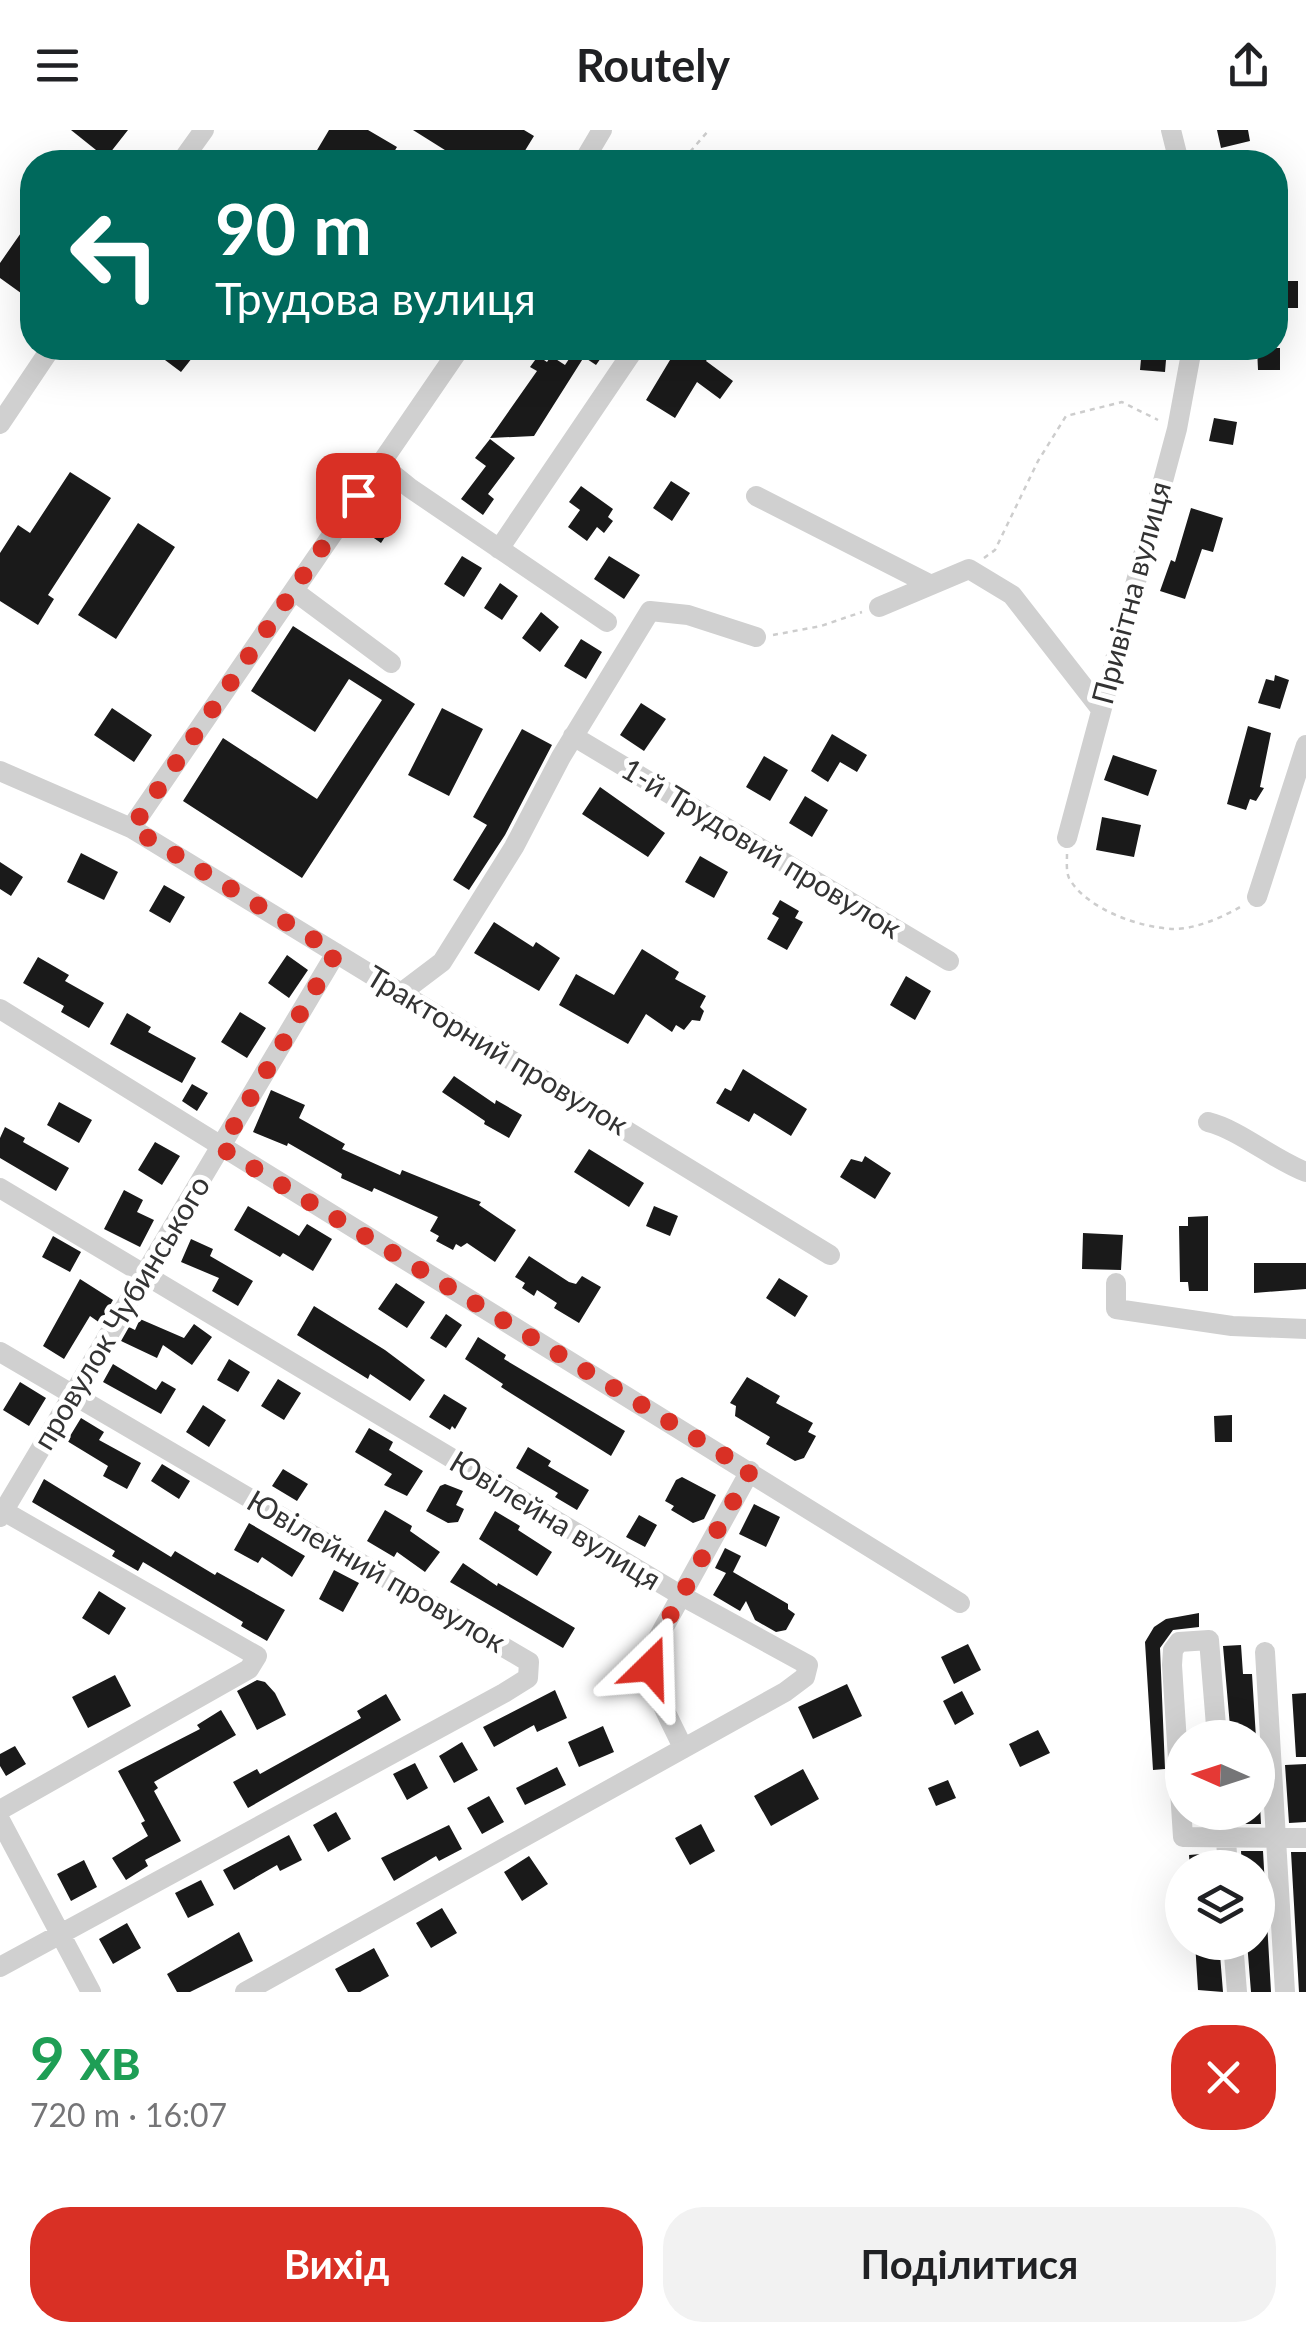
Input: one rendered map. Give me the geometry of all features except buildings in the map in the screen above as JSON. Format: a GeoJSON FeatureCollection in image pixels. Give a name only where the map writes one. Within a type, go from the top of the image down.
{"type":"FeatureCollection","features":[{"type":"Feature","properties":{"kind":"street"},"geometry":{"type":"LineString","coordinates":[[0,424],[43,360]]}},
{"type":"Feature","properties":{"kind":"street"},"geometry":{"type":"LineString","coordinates":[[132,828],[452,360]]}},
{"type":"Feature","properties":{"kind":"street"},"geometry":{"type":"LineString","coordinates":[[499,548],[627,360]]}},
{"type":"Feature","properties":{"kind":"street","name":"Привітна вулиця"},"geometry":{"type":"LineString","coordinates":[[1067,838],[1177,429],[1190,360]]}},
{"type":"Feature","properties":{"kind":"street"},"geometry":{"type":"LineString","coordinates":[[380,463],[607,622]]}},
{"type":"Feature","properties":{"kind":"street"},"geometry":{"type":"LineString","coordinates":[[756,496],[932,585]]}},
{"type":"Feature","properties":{"kind":"street"},"geometry":{"type":"LineString","coordinates":[[879,606],[969,569],[1012,594],[1100,708]]}},
{"type":"Feature","properties":{"kind":"street"},"geometry":{"type":"LineString","coordinates":[[294,591],[391,663]]}},
{"type":"Feature","properties":{"kind":"street"},"geometry":{"type":"LineString","coordinates":[[401,993],[442,962],[650,611],[688,615],[756,638]]}},
{"type":"Feature","properties":{"kind":"street","name":"1-й Трудовий провулок"},"geometry":{"type":"LineString","coordinates":[[573,736],[949,961]]}},
{"type":"Feature","properties":{"kind":"street"},"geometry":{"type":"LineString","coordinates":[[1257,897],[1306,745]]}},
{"type":"Feature","properties":{"kind":"street","name":"Тракторний провулок"},"geometry":{"type":"LineString","coordinates":[[0,772],[132,828],[830,1255]]}},
{"type":"Feature","properties":{"kind":"street","name":"провулок Чубинського"},"geometry":{"type":"LineString","coordinates":[[1,1513],[336,953]]}},
{"type":"Feature","properties":{"kind":"street"},"geometry":{"type":"LineString","coordinates":[[0,1009],[960,1604]]}},
{"type":"Feature","properties":{"kind":"street"},"geometry":{"type":"LineString","coordinates":[[1208,1122],[1224,1126],[1279,1162],[1306,1172]]}},
{"type":"Feature","properties":{"kind":"street","name":"Ювілейна вулиця"},"geometry":{"type":"LineString","coordinates":[[0,1188],[682,1596],[808,1665],[805,1677],[784,1692],[245,1992]]}},
{"type":"Feature","properties":{"kind":"street"},"geometry":{"type":"LineString","coordinates":[[1116,1283],[1116,1309],[1232,1326],[1306,1329]]}},
{"type":"Feature","properties":{"kind":"street","name":"Ювілейний провулок"},"geometry":{"type":"LineString","coordinates":[[0,1352],[529,1662],[528,1678],[504,1693],[0,1967]]}},
{"type":"Feature","properties":{"kind":"street"},"geometry":{"type":"LineString","coordinates":[[683,1748],[654,1685],[650,1667],[653,1647],[750,1471]]}},
{"type":"Feature","properties":{"kind":"street"},"geometry":{"type":"LineString","coordinates":[[0,1810],[249,1669],[257,1656],[1,1513]]}},
{"type":"Feature","properties":{"kind":"street"},"geometry":{"type":"LineString","coordinates":[[1175,1720],[1173,1650],[1179,1642],[1209,1640],[1216,1720]]}},
{"type":"Feature","properties":{"kind":"street"},"geometry":{"type":"LineString","coordinates":[[1265,1652],[1285,1992]]}},
{"type":"Feature","properties":{"kind":"street"},"geometry":{"type":"LineString","coordinates":[[0,1820],[91,1992]]}},
{"type":"Feature","properties":{"kind":"street"},"geometry":{"type":"LineString","coordinates":[[1182,1830],[1183,1838],[1306,1838]]}},
{"type":"Feature","properties":{"kind":"street"},"geometry":{"type":"LineString","coordinates":[[1225,1830],[1227,1850]]}},
{"type":"Feature","properties":{"kind":"street"},"geometry":{"type":"LineString","coordinates":[[1235,1960],[1237,1992]]}},
{"type":"Feature","properties":{"kind":"path"},"geometry":{"type":"LineString","coordinates":[[693,150],[710,130]]}},
{"type":"Feature","properties":{"kind":"path"},"geometry":{"type":"LineString","coordinates":[[969,569],[994,550],[1038,461],[1066,416],[1122,402],[1177,429]]}},
{"type":"Feature","properties":{"kind":"path"},"geometry":{"type":"LineString","coordinates":[[756,638],[821,626],[879,606]]}},
{"type":"Feature","properties":{"kind":"path"},"geometry":{"type":"LineString","coordinates":[[1067,838],[1067,874],[1082,895],[1148,925],[1176,929],[1205,922],[1257,897]]}},
{"type":"Feature","properties":{"kind":"route"},"geometry":{"type":"LineString","coordinates":[[358,495],[132,828],[336,953],[221,1148],[750,1471],[653,1647],[650,1667]]}}]}
